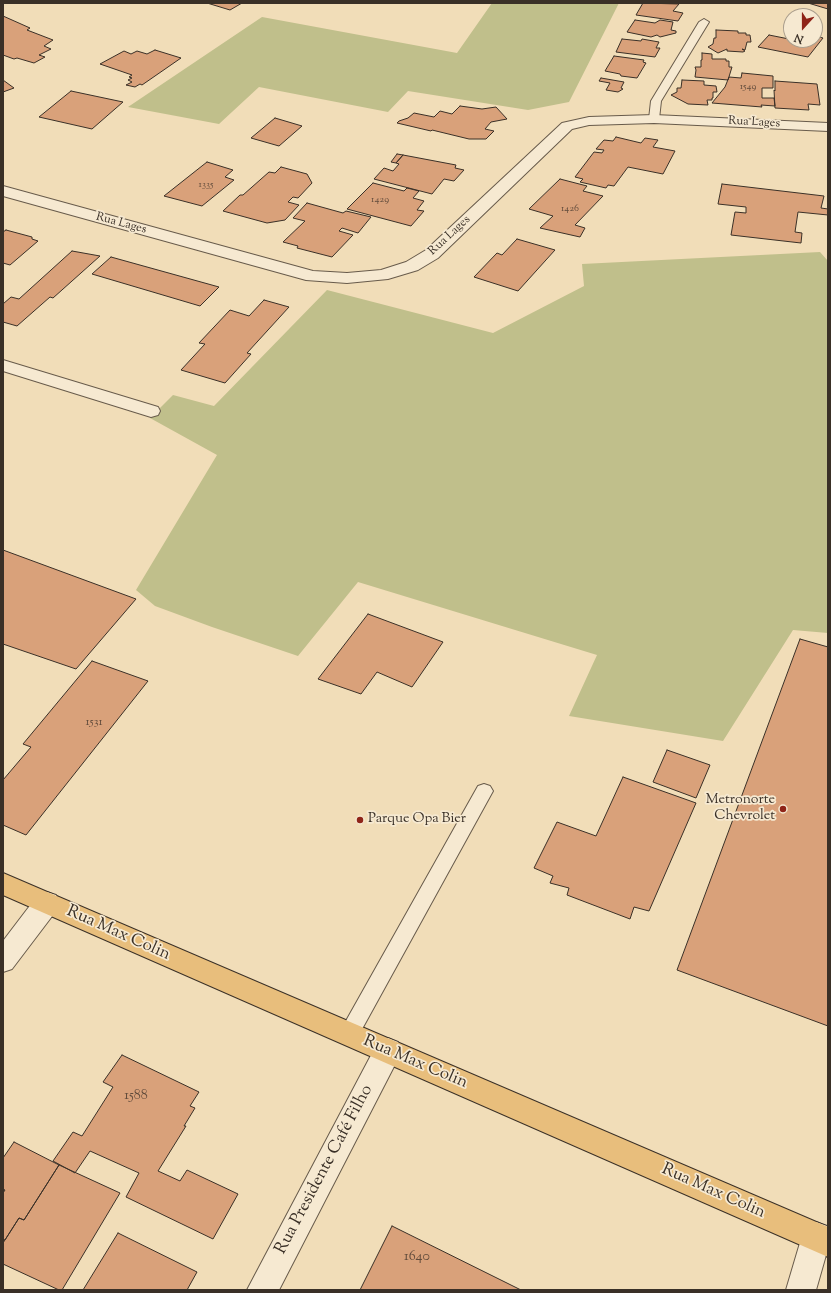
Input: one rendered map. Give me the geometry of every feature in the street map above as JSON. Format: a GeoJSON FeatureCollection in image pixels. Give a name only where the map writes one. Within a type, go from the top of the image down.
{"type":"FeatureCollection","features":[{"type":"Feature","properties":{"kind":"main road","name":"Rua Max Colin"},"geometry":{"type":"LineString","coordinates":[[3,884],[822,1239]]}},
{"type":"Feature","properties":{"kind":"street","name":"Rua Lages"},"geometry":{"type":"LineString","coordinates":[[3,192],[312,276],[347,278],[382,275],[412,266],[432,254],[556,134],[567,126],[589,121],[654,119],[828,127]]}},
{"type":"Feature","properties":{"kind":"street"},"geometry":{"type":"LineString","coordinates":[[3,366],[151,411]]}},
{"type":"Feature","properties":{"kind":"street"},"geometry":{"type":"LineString","coordinates":[[3,961],[47,903]]}},
{"type":"Feature","properties":{"kind":"street","name":"Rua Presidente Café Filho"},"geometry":{"type":"LineString","coordinates":[[262,1290],[388,1051]]}},
{"type":"Feature","properties":{"kind":"street"},"geometry":{"type":"LineString","coordinates":[[801,1290],[822,1239]]}},
{"type":"Feature","properties":{"kind":"lane"},"geometry":{"type":"LineString","coordinates":[[654,119],[656,101],[704,22]]}},
{"type":"Feature","properties":{"kind":"lane"},"geometry":{"type":"LineString","coordinates":[[349,1034],[484,791]]}},
{"type":"Feature","properties":{"kind":"shaded area"},"geometry":{"type":"Polygon","coordinates":[[[492,3],[619,3],[569,102],[528,110],[408,91],[388,112],[259,87],[219,124],[128,107],[262,17],[457,53],[492,3]]]}},
{"type":"Feature","properties":{"kind":"shaded area"},"geometry":{"type":"Polygon","coordinates":[[[820,252],[828,261],[828,633],[793,630],[723,741],[569,716],[597,655],[358,582],[298,656],[155,606],[136,590],[217,455],[150,418],[173,395],[214,406],[327,290],[493,333],[584,286],[582,264],[820,252]]]}},
{"type":"Feature","properties":{"kind":"building"},"geometry":{"type":"Polygon","coordinates":[[[207,3],[242,3],[230,10],[207,3]]]}},
{"type":"Feature","properties":{"kind":"building"},"geometry":{"type":"Polygon","coordinates":[[[643,3],[679,4],[673,11],[683,13],[678,21],[636,15],[643,3]]]}},
{"type":"Feature","properties":{"kind":"building"},"geometry":{"type":"Polygon","coordinates":[[[808,3],[828,3],[828,9],[808,3]]]}},
{"type":"Feature","properties":{"kind":"building"},"geometry":{"type":"Polygon","coordinates":[[[3,16],[30,28],[27,30],[53,40],[44,46],[51,49],[39,55],[45,57],[34,63],[3,55],[3,16]]]}},
{"type":"Feature","properties":{"kind":"building"},"geometry":{"type":"Polygon","coordinates":[[[635,20],[655,23],[660,20],[673,22],[671,30],[676,31],[676,33],[660,37],[657,35],[651,37],[627,32],[635,20]]]}},
{"type":"Feature","properties":{"kind":"building"},"geometry":{"type":"Polygon","coordinates":[[[716,30],[746,33],[746,35],[750,35],[751,42],[747,42],[745,50],[742,49],[745,51],[743,52],[727,51],[727,49],[718,53],[708,47],[713,44],[714,38],[716,38],[716,30]]]}},
{"type":"Feature","properties":{"kind":"building"},"geometry":{"type":"Polygon","coordinates":[[[769,35],[783,38],[783,48],[815,48],[808,57],[758,47],[769,35]]]}},
{"type":"Feature","properties":{"kind":"building"},"geometry":{"type":"Polygon","coordinates":[[[622,39],[641,41],[642,39],[659,42],[656,48],[660,48],[655,57],[616,52],[622,39]]]}},
{"type":"Feature","properties":{"kind":"building"},"geometry":{"type":"Polygon","coordinates":[[[155,50],[181,58],[142,85],[140,84],[135,87],[126,85],[132,82],[128,80],[132,78],[129,77],[132,75],[100,64],[124,51],[131,54],[137,51],[147,54],[155,50]]]}},
{"type":"Feature","properties":{"kind":"building"},"geometry":{"type":"Polygon","coordinates":[[[702,53],[712,54],[712,59],[726,59],[726,61],[729,61],[729,67],[732,67],[728,80],[695,77],[695,67],[701,67],[702,53]]]}},
{"type":"Feature","properties":{"kind":"building"},"geometry":{"type":"Polygon","coordinates":[[[614,56],[644,60],[643,62],[646,63],[637,78],[621,76],[620,74],[605,71],[614,56]]]}},
{"type":"Feature","properties":{"kind":"building"},"geometry":{"type":"Polygon","coordinates":[[[742,73],[773,76],[773,88],[762,88],[762,98],[774,98],[775,106],[761,105],[762,107],[712,103],[725,87],[729,77],[741,78],[742,73]]]}},
{"type":"Feature","properties":{"kind":"building"},"geometry":{"type":"Polygon","coordinates":[[[601,78],[624,82],[621,88],[623,89],[618,92],[606,90],[610,83],[599,81],[601,78]]]}},
{"type":"Feature","properties":{"kind":"building"},"geometry":{"type":"Polygon","coordinates":[[[3,80],[14,88],[3,92],[3,80]]]}},
{"type":"Feature","properties":{"kind":"building"},"geometry":{"type":"Polygon","coordinates":[[[682,80],[704,81],[704,85],[716,86],[717,92],[713,92],[712,100],[707,100],[708,105],[688,104],[671,95],[677,92],[677,88],[681,88],[682,80]]]}},
{"type":"Feature","properties":{"kind":"building"},"geometry":{"type":"Polygon","coordinates":[[[775,81],[817,84],[820,105],[808,104],[809,110],[775,108],[775,81]]]}},
{"type":"Feature","properties":{"kind":"building"},"geometry":{"type":"Polygon","coordinates":[[[71,91],[123,102],[92,129],[39,117],[71,91]]]}},
{"type":"Feature","properties":{"kind":"building"},"geometry":{"type":"Polygon","coordinates":[[[460,106],[482,109],[496,107],[507,119],[491,122],[485,129],[494,131],[486,139],[469,139],[397,123],[408,118],[414,113],[434,117],[440,111],[452,114],[460,106]]]}},
{"type":"Feature","properties":{"kind":"building"},"geometry":{"type":"Polygon","coordinates":[[[275,118],[302,126],[279,146],[251,138],[275,118]]]}},
{"type":"Feature","properties":{"kind":"building"},"geometry":{"type":"Polygon","coordinates":[[[616,137],[641,143],[645,138],[658,140],[653,147],[675,151],[663,174],[628,167],[614,186],[608,185],[606,188],[580,182],[583,179],[575,177],[594,152],[602,153],[604,150],[596,149],[604,140],[613,141],[616,137]]]}},
{"type":"Feature","properties":{"kind":"building"},"geometry":{"type":"Polygon","coordinates":[[[397,154],[403,155],[396,163],[391,162],[397,154]]]}},
{"type":"Feature","properties":{"kind":"building"},"geometry":{"type":"Polygon","coordinates":[[[403,155],[456,165],[455,168],[464,170],[454,181],[444,179],[432,194],[374,179],[384,168],[393,171],[399,164],[396,163],[403,155]]]}},
{"type":"Feature","properties":{"kind":"building"},"geometry":{"type":"Polygon","coordinates":[[[207,162],[233,170],[225,177],[234,180],[202,206],[164,196],[207,162]]]}},
{"type":"Feature","properties":{"kind":"building"},"geometry":{"type":"Polygon","coordinates":[[[281,167],[307,174],[312,183],[298,198],[293,197],[288,202],[299,205],[285,220],[267,223],[223,211],[240,195],[243,195],[269,172],[275,173],[281,167]]]}},
{"type":"Feature","properties":{"kind":"building"},"geometry":{"type":"Polygon","coordinates":[[[560,179],[587,186],[583,191],[603,196],[575,225],[585,228],[580,237],[540,228],[553,216],[529,209],[560,179]]]}},
{"type":"Feature","properties":{"kind":"building"},"geometry":{"type":"Polygon","coordinates":[[[373,183],[404,191],[407,188],[419,191],[413,198],[424,201],[417,210],[424,211],[411,226],[347,209],[373,183]]]}},
{"type":"Feature","properties":{"kind":"building"},"geometry":{"type":"Polygon","coordinates":[[[722,184],[824,196],[821,208],[828,209],[828,215],[798,212],[795,232],[802,233],[801,243],[731,235],[735,212],[746,213],[746,207],[718,204],[722,184]]]}},
{"type":"Feature","properties":{"kind":"building"},"geometry":{"type":"Polygon","coordinates":[[[307,203],[343,213],[346,211],[371,217],[358,233],[342,228],[339,231],[353,235],[332,257],[297,248],[298,246],[283,242],[305,221],[293,218],[307,203]]]}},
{"type":"Feature","properties":{"kind":"building"},"geometry":{"type":"Polygon","coordinates":[[[6,230],[32,237],[32,239],[38,241],[10,265],[3,263],[3,232],[6,230]]]}},
{"type":"Feature","properties":{"kind":"building"},"geometry":{"type":"Polygon","coordinates":[[[517,239],[555,250],[518,291],[474,277],[497,253],[502,255],[517,239]]]}},
{"type":"Feature","properties":{"kind":"building"},"geometry":{"type":"Polygon","coordinates":[[[72,251],[100,256],[53,298],[50,297],[17,326],[3,322],[3,304],[11,297],[19,299],[72,251]]]}},
{"type":"Feature","properties":{"kind":"building"},"geometry":{"type":"Polygon","coordinates":[[[111,257],[219,287],[200,306],[92,274],[111,257]]]}},
{"type":"Feature","properties":{"kind":"building"},"geometry":{"type":"Polygon","coordinates":[[[264,300],[289,307],[247,353],[251,354],[225,383],[181,370],[205,344],[199,343],[230,310],[249,316],[264,300]]]}},
{"type":"Feature","properties":{"kind":"building"},"geometry":{"type":"Polygon","coordinates":[[[3,550],[136,599],[76,669],[3,644],[3,550]]]}},
{"type":"Feature","properties":{"kind":"building"},"geometry":{"type":"Polygon","coordinates":[[[368,614],[443,642],[412,687],[377,672],[361,694],[318,679],[368,614]]]}},
{"type":"Feature","properties":{"kind":"building","name":"Metronorte Chevrolet"},"geometry":{"type":"Polygon","coordinates":[[[800,639],[828,647],[828,1026],[677,970],[800,639]]]}},
{"type":"Feature","properties":{"kind":"building"},"geometry":{"type":"Polygon","coordinates":[[[92,661],[148,681],[26,835],[3,825],[3,780],[31,747],[23,744],[92,661]]]}},
{"type":"Feature","properties":{"kind":"building"},"geometry":{"type":"Polygon","coordinates":[[[667,750],[710,765],[696,798],[653,782],[667,750]]]}},
{"type":"Feature","properties":{"kind":"building"},"geometry":{"type":"Polygon","coordinates":[[[623,777],[696,803],[649,911],[634,907],[630,919],[567,895],[569,888],[550,883],[553,876],[534,868],[557,822],[596,836],[623,777]]]}},
{"type":"Feature","properties":{"kind":"building"},"geometry":{"type":"Polygon","coordinates":[[[122,1055],[199,1092],[190,1106],[195,1108],[184,1126],[186,1126],[158,1171],[180,1181],[187,1170],[238,1194],[213,1239],[126,1197],[139,1173],[90,1151],[75,1173],[53,1161],[73,1132],[82,1136],[113,1087],[103,1082],[122,1055]]]}},
{"type":"Feature","properties":{"kind":"building"},"geometry":{"type":"Polygon","coordinates":[[[14,1142],[59,1165],[24,1220],[19,1218],[5,1240],[3,1239],[3,1193],[5,1190],[3,1189],[3,1158],[14,1142]]]}},
{"type":"Feature","properties":{"kind":"building"},"geometry":{"type":"Polygon","coordinates":[[[59,1165],[120,1193],[62,1290],[59,1290],[3,1264],[3,1243],[19,1218],[24,1220],[59,1165]]]}},
{"type":"Feature","properties":{"kind":"building"},"geometry":{"type":"Polygon","coordinates":[[[392,1226],[521,1290],[360,1290],[392,1226]]]}},
{"type":"Feature","properties":{"kind":"building"},"geometry":{"type":"Polygon","coordinates":[[[118,1233],[197,1272],[187,1290],[83,1290],[118,1233]]]}},
{"type":"Feature","properties":{"kind":"place","name":"Metronorte Chevrolet"},"geometry":{"type":"Point","coordinates":[783,809]}},
{"type":"Feature","properties":{"kind":"place","name":"Parque Opa Bier"},"geometry":{"type":"Point","coordinates":[360,820]}}]}
